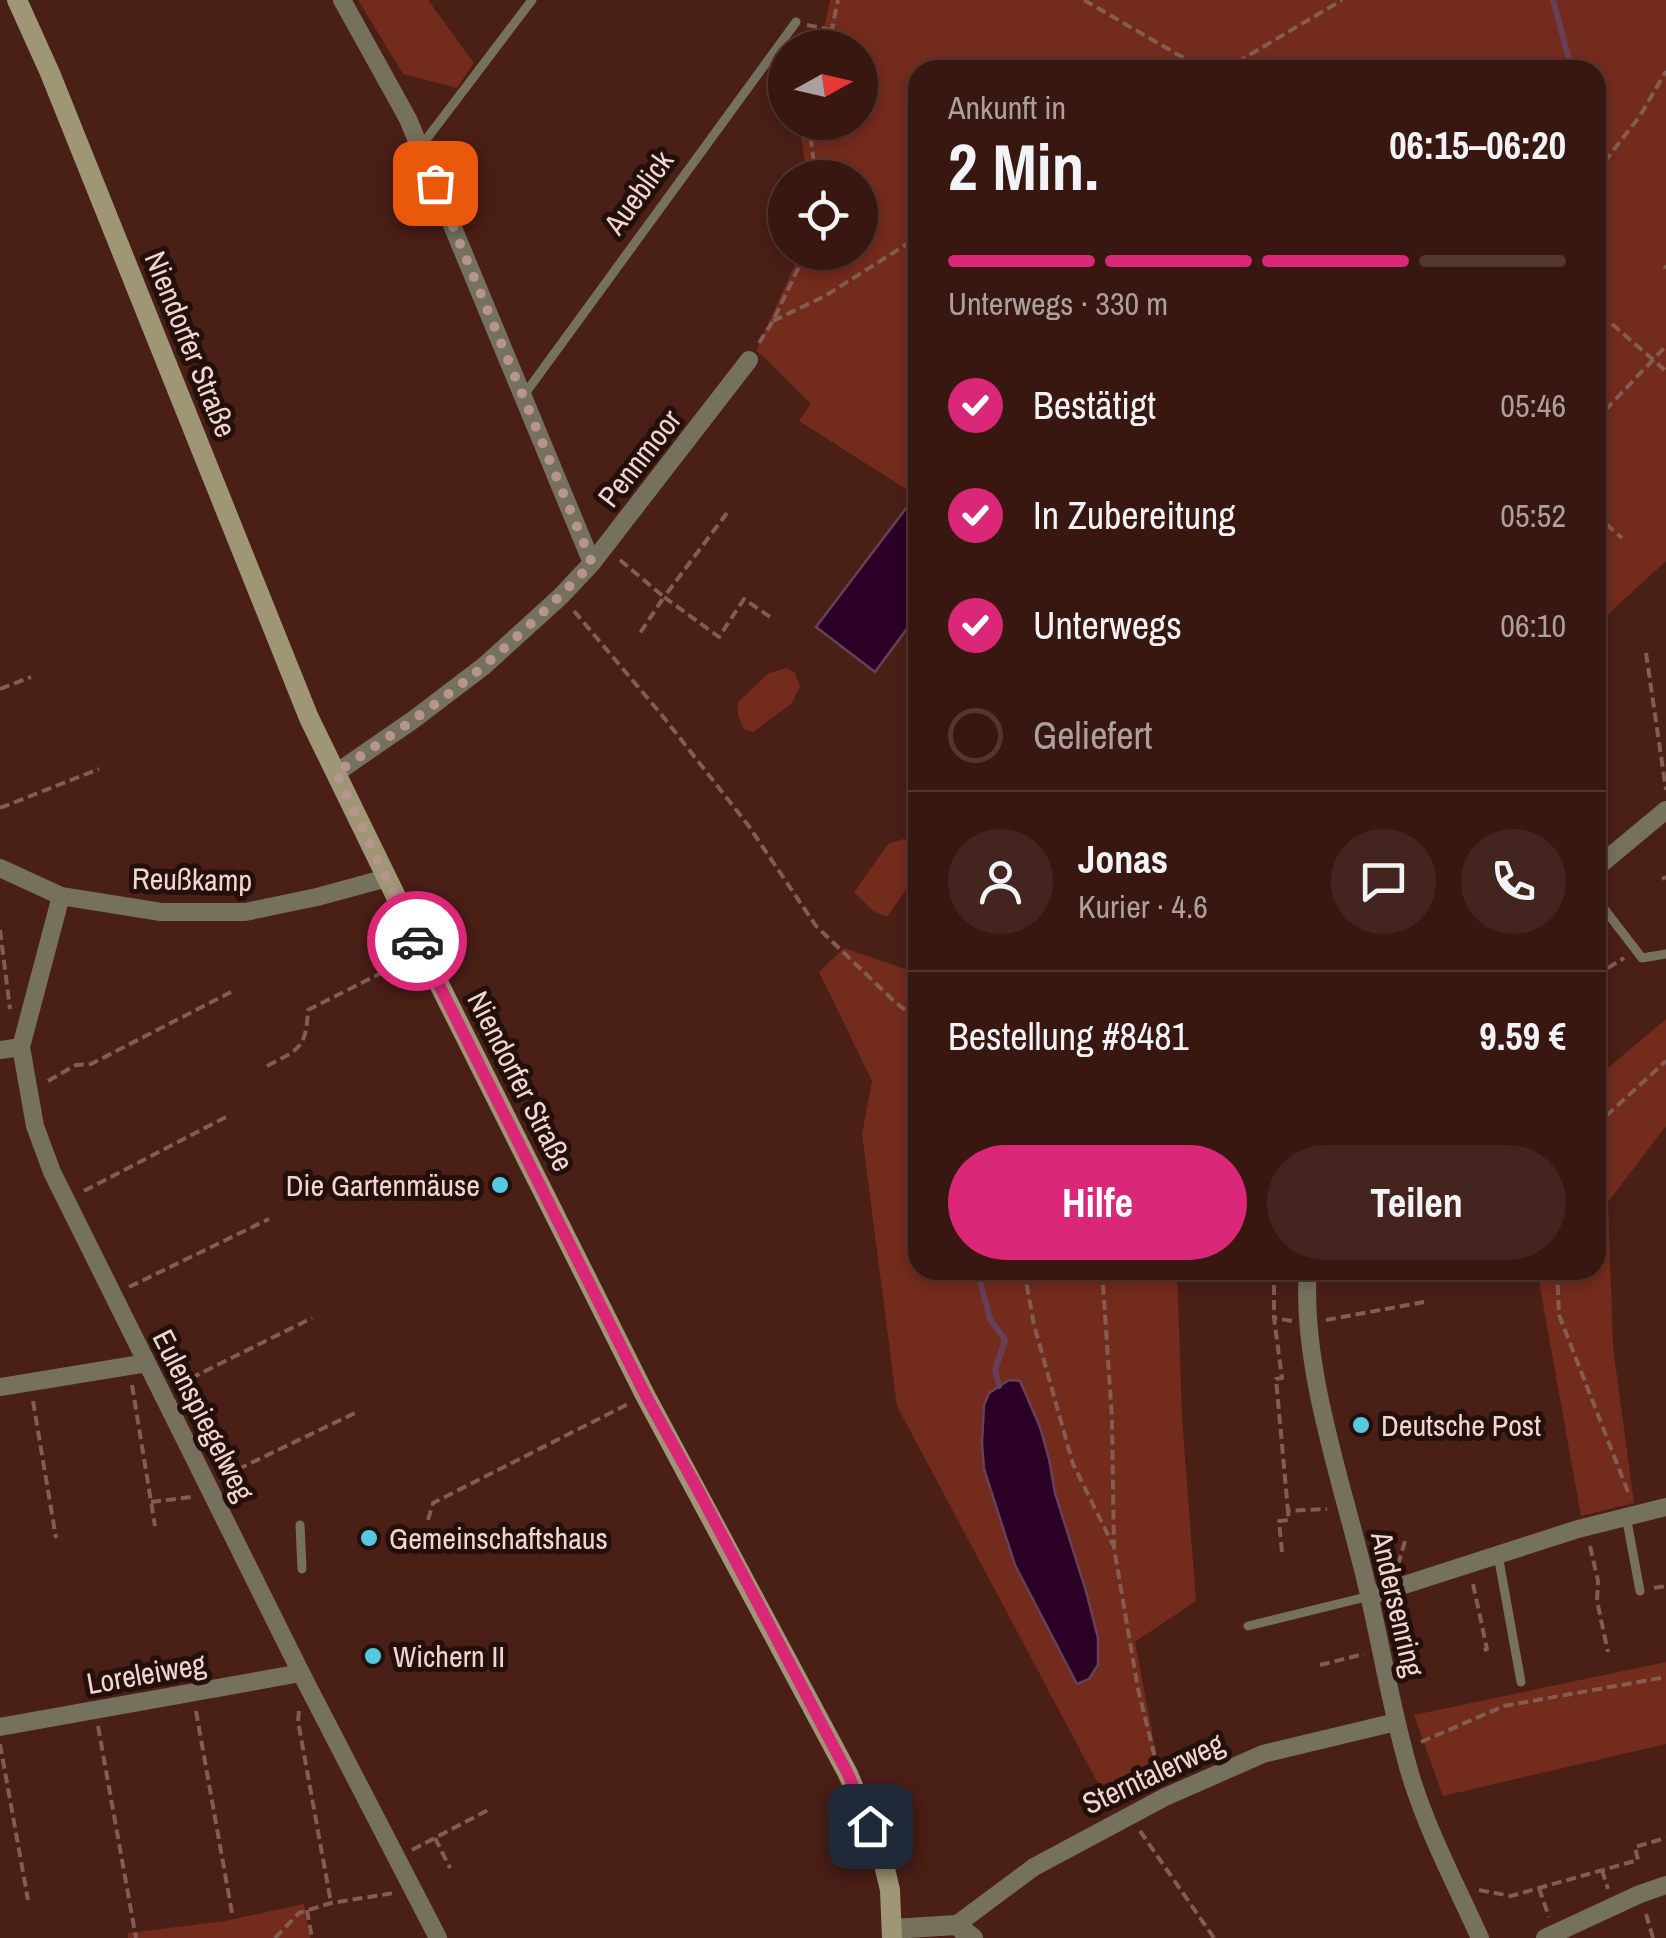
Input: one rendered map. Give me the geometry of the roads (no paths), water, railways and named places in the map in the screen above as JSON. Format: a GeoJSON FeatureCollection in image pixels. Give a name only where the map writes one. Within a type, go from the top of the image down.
{"type":"FeatureCollection","features":[{"type":"Feature","properties":{"kind":"main road","name":"Niendorfer Straße"},"geometry":{"type":"LineString","coordinates":[[16,0],[50,72],[309,718],[646,1396],[848,1774],[881,1852],[890,1890],[892,1934]]}},
{"type":"Feature","properties":{"kind":"street"},"geometry":{"type":"LineString","coordinates":[[342,0],[408,119],[592,563]]}},
{"type":"Feature","properties":{"kind":"street","name":"Pennmoor"},"geometry":{"type":"LineString","coordinates":[[336,773],[484,666],[561,596],[605,547],[749,360]]}},
{"type":"Feature","properties":{"kind":"street"},"geometry":{"type":"LineString","coordinates":[[1606,859],[1666,810]]}},
{"type":"Feature","properties":{"kind":"street","name":"Reußkamp"},"geometry":{"type":"LineString","coordinates":[[0,868],[61,896],[162,912],[245,912],[317,898],[387,878]]}},
{"type":"Feature","properties":{"kind":"street","name":"Eulenspiegelweg"},"geometry":{"type":"LineString","coordinates":[[61,896],[21,1047],[35,1126],[52,1172],[113,1295],[138,1364],[162,1392],[438,1938]]}},
{"type":"Feature","properties":{"kind":"street"},"geometry":{"type":"LineString","coordinates":[[0,1050],[21,1047]]}},
{"type":"Feature","properties":{"kind":"street","name":"Andersenring"},"geometry":{"type":"LineString","coordinates":[[1307,1280],[1314,1373],[1370,1596],[1403,1750],[1423,1810],[1480,1938]]}},
{"type":"Feature","properties":{"kind":"street"},"geometry":{"type":"LineString","coordinates":[[0,1386],[138,1364]]}},
{"type":"Feature","properties":{"kind":"street"},"geometry":{"type":"LineString","coordinates":[[1370,1596],[1586,1526],[1666,1506]]}},
{"type":"Feature","properties":{"kind":"street","name":"Loreleiweg"},"geometry":{"type":"LineString","coordinates":[[0,1727],[301,1673]]}},
{"type":"Feature","properties":{"kind":"street","name":"Sterntalerweg"},"geometry":{"type":"LineString","coordinates":[[965,1931],[1034,1866],[1129,1814],[1263,1754],[1396,1722]]}},
{"type":"Feature","properties":{"kind":"street"},"geometry":{"type":"LineString","coordinates":[[1550,1936],[1666,1885]]}},
{"type":"Feature","properties":{"kind":"street","name":"Niendorfer Straße"},"geometry":{"type":"LineString","coordinates":[[892,1934],[965,1931]]}},
{"type":"Feature","properties":{"kind":"lane"},"geometry":{"type":"LineString","coordinates":[[420,148],[532,0]]}},
{"type":"Feature","properties":{"kind":"lane","name":"Aueblick"},"geometry":{"type":"LineString","coordinates":[[524,395],[796,22]]}},
{"type":"Feature","properties":{"kind":"lane"},"geometry":{"type":"LineString","coordinates":[[1606,911],[1642,958],[1666,954]]}},
{"type":"Feature","properties":{"kind":"lane"},"geometry":{"type":"LineString","coordinates":[[1631,1515],[1640,1591]]}},
{"type":"Feature","properties":{"kind":"lane"},"geometry":{"type":"LineString","coordinates":[[300,1525],[302,1569]]}},
{"type":"Feature","properties":{"kind":"lane"},"geometry":{"type":"LineString","coordinates":[[1498,1555],[1522,1682]]}},
{"type":"Feature","properties":{"kind":"lane"},"geometry":{"type":"LineString","coordinates":[[1248,1626],[1370,1596]]}},
{"type":"Feature","properties":{"kind":"waterway"},"geometry":{"type":"LineString","coordinates":[[1553,0],[1569,60]]}},
{"type":"Feature","properties":{"kind":"waterway"},"geometry":{"type":"LineString","coordinates":[[980,1280],[990,1319],[1005,1340],[995,1370],[999,1386]]}},
{"type":"Feature","properties":{"kind":"place","name":"Die Gartenmäuse"},"geometry":{"type":"Point","coordinates":[500,1185]}},
{"type":"Feature","properties":{"kind":"place","name":"Deutsche Post"},"geometry":{"type":"Point","coordinates":[1361,1425]}},
{"type":"Feature","properties":{"kind":"place","name":"Gemeinschaftshaus"},"geometry":{"type":"Point","coordinates":[369,1538]}},
{"type":"Feature","properties":{"kind":"place","name":"Wichern II"},"geometry":{"type":"Point","coordinates":[373,1656]}}]}
